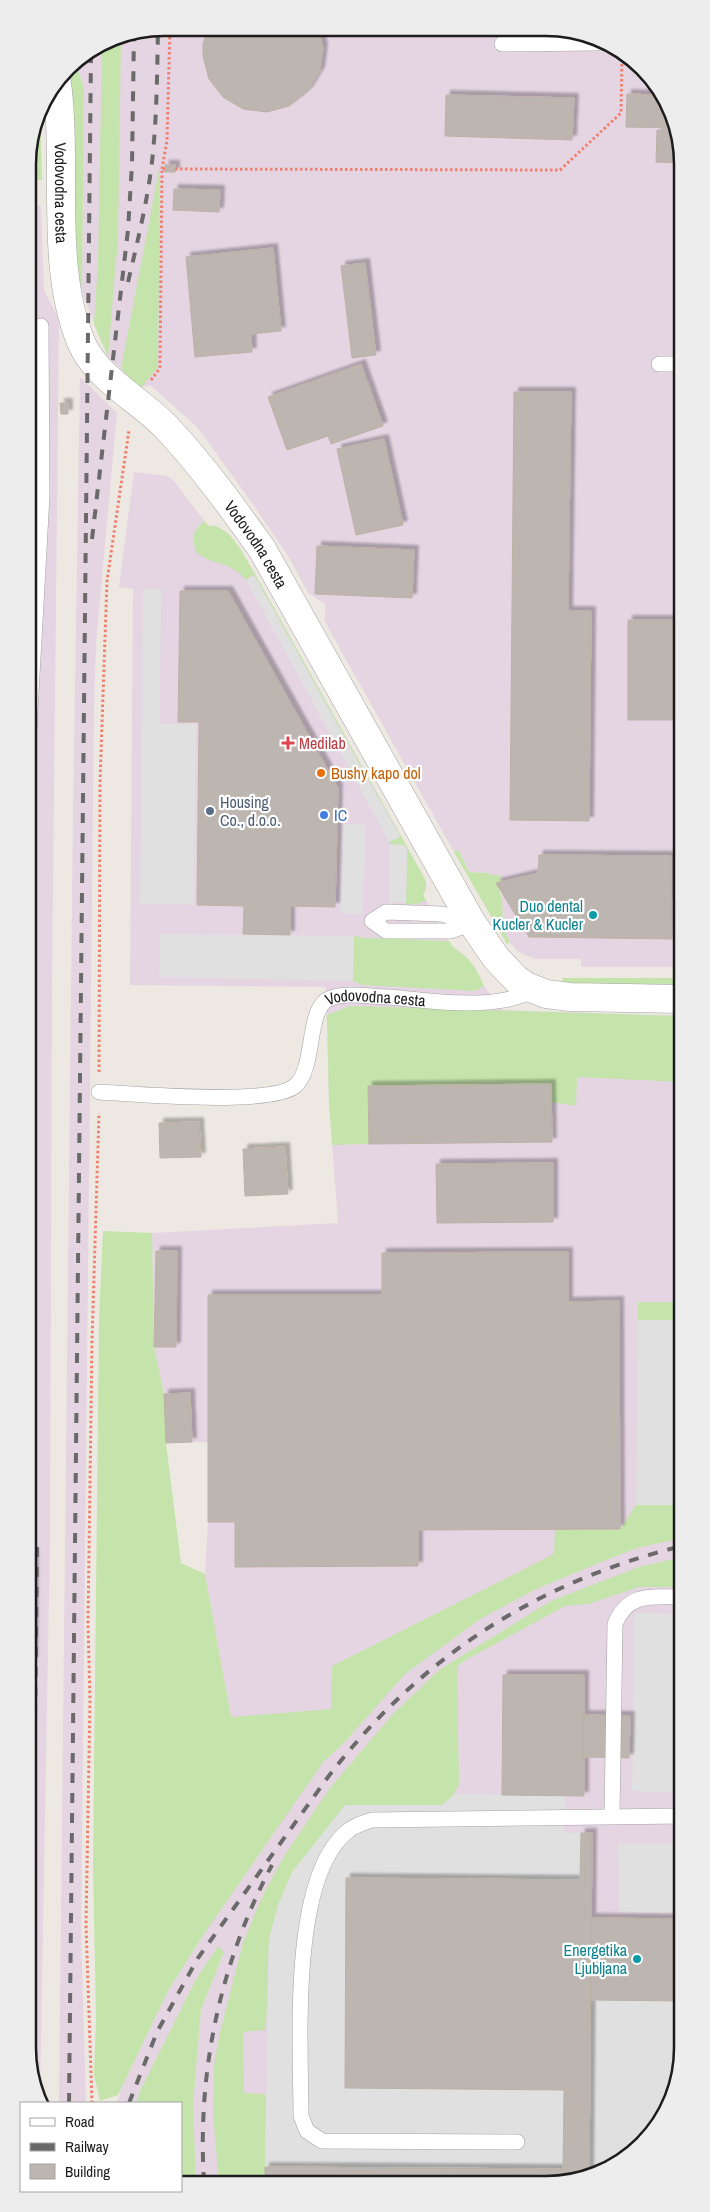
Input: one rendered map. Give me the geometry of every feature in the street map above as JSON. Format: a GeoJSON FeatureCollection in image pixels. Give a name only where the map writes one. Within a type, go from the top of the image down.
{"type":"FeatureCollection","features":[{"type":"Feature","properties":{"kind":"street","name":"Vodovodna cesta"},"geometry":{"type":"LineString","coordinates":[[57,94],[64,253],[68,292],[82,344],[95,364],[141,390],[165,426],[234,509],[262,549],[472,923],[496,958],[516,979],[546,994],[570,997],[674,999]]}},
{"type":"Feature","properties":{"kind":"lane"},"geometry":{"type":"LineString","coordinates":[[502,44],[586,43]]}},
{"type":"Feature","properties":{"kind":"lane"},"geometry":{"type":"LineString","coordinates":[[37,590],[42,496],[40,326]]}},
{"type":"Feature","properties":{"kind":"lane"},"geometry":{"type":"LineString","coordinates":[[659,364],[674,364]]}},
{"type":"Feature","properties":{"kind":"lane"},"geometry":{"type":"LineString","coordinates":[[386,912],[390,912],[442,914],[472,923],[451,930],[386,931],[372,921],[386,912]]}},
{"type":"Feature","properties":{"kind":"lane","name":"Vodovodna cesta"},"geometry":{"type":"LineString","coordinates":[[99,1092],[204,1098],[283,1093],[296,1085],[304,1072],[312,1045],[317,1010],[329,998],[351,995],[469,1002],[505,1000],[536,990]]}},
{"type":"Feature","properties":{"kind":"lane"},"geometry":{"type":"LineString","coordinates":[[612,1816],[614,1624],[626,1604],[648,1597],[673,1597]]}},
{"type":"Feature","properties":{"kind":"lane"},"geometry":{"type":"LineString","coordinates":[[517,2142],[322,2141],[307,2131],[301,2116],[302,1977],[307,1928],[318,1878],[332,1849],[346,1832],[357,1824],[372,1820],[673,1816]]}},
{"type":"Feature","properties":{"kind":"path"},"geometry":{"type":"LineString","coordinates":[[92,2102],[86,1925],[90,1700],[88,1624],[91,1351],[99,1151],[100,782],[107,582],[141,390],[160,368],[163,169],[168,140],[170,36]]}},
{"type":"Feature","properties":{"kind":"path"},"geometry":{"type":"LineString","coordinates":[[175,169],[560,170],[621,113],[622,62]]}},
{"type":"Feature","properties":{"kind":"shaded area"},"geometry":{"type":"Polygon","coordinates":[[[546,36],[563,37],[579,41],[610,53],[636,74],[657,100],[669,131],[673,147],[674,164],[674,967],[581,967],[581,959],[535,959],[517,951],[502,926],[502,893],[489,873],[469,872],[458,849],[454,852],[325,622],[325,604],[308,593],[290,559],[197,427],[150,385],[141,388],[108,357],[82,292],[84,87],[78,70],[86,63],[100,53],[115,46],[147,37],[546,36]]]}},
{"type":"Feature","properties":{"kind":"shaded area"},"geometry":{"type":"Polygon","coordinates":[[[37,206],[41,206],[44,291],[59,319],[52,983],[50,1539],[40,2078],[36,2048],[37,206]]]}},
{"type":"Feature","properties":{"kind":"shaded area"},"geometry":{"type":"Polygon","coordinates":[[[80,377],[117,413],[96,644],[94,708],[81,1932],[86,2102],[59,2102],[73,813],[80,377]]]}},
{"type":"Feature","properties":{"kind":"shaded area"},"geometry":{"type":"Polygon","coordinates":[[[134,472],[167,476],[174,481],[208,526],[219,527],[230,536],[255,574],[426,881],[423,895],[453,948],[463,954],[473,965],[484,986],[502,1010],[674,1016],[673,2057],[667,2089],[661,2105],[652,2119],[630,2144],[617,2154],[587,2169],[563,2175],[546,2176],[196,2176],[193,2104],[201,2010],[224,1952],[169,2036],[141,2089],[136,2102],[117,2102],[123,2084],[169,1989],[206,1931],[231,1717],[205,1574],[208,1522],[208,1442],[166,1443],[164,1394],[154,1347],[152,1233],[338,1223],[329,1102],[326,987],[130,985],[133,589],[119,587],[134,472]]]}},
{"type":"Feature","properties":{"kind":"shaded area"},"geometry":{"type":"Polygon","coordinates":[[[254,575],[400,837],[389,842],[246,580],[254,575]]]}},
{"type":"Feature","properties":{"kind":"shaded area"},"geometry":{"type":"Polygon","coordinates":[[[143,589],[161,589],[160,724],[196,724],[194,905],[140,904],[143,589]]]}},
{"type":"Feature","properties":{"kind":"shaded area"},"geometry":{"type":"Polygon","coordinates":[[[343,824],[366,825],[363,914],[340,913],[343,824]]]}},
{"type":"Feature","properties":{"kind":"shaded area"},"geometry":{"type":"Polygon","coordinates":[[[389,844],[404,845],[407,850],[406,902],[389,903],[389,844]]]}},
{"type":"Feature","properties":{"kind":"shaded area"},"geometry":{"type":"Polygon","coordinates":[[[160,934],[354,936],[353,981],[159,977],[160,934]]]}},
{"type":"Feature","properties":{"kind":"shaded area"},"geometry":{"type":"Polygon","coordinates":[[[638,1320],[673,1320],[673,1505],[636,1505],[638,1320]]]}},
{"type":"Feature","properties":{"kind":"shaded area"},"geometry":{"type":"Polygon","coordinates":[[[634,1613],[673,1614],[673,1792],[632,1791],[634,1613]]]}},
{"type":"Feature","properties":{"kind":"shaded area"},"geometry":{"type":"Polygon","coordinates":[[[455,1794],[566,1795],[564,1833],[581,1833],[580,1880],[346,1878],[345,2088],[564,2090],[563,2169],[265,2167],[269,1939],[278,1905],[292,1872],[345,1805],[442,1805],[455,1794]]]}},
{"type":"Feature","properties":{"kind":"shaded area"},"geometry":{"type":"Polygon","coordinates":[[[618,1843],[673,1844],[673,1913],[619,1912],[618,1843]]]}},
{"type":"Feature","properties":{"kind":"shaded area"},"geometry":{"type":"Polygon","coordinates":[[[591,2000],[673,2001],[673,2057],[667,2089],[661,2105],[642,2132],[630,2144],[610,2159],[589,2168],[591,2000]]]}},
{"type":"Feature","properties":{"kind":"green space"},"geometry":{"type":"Polygon","coordinates":[[[121,44],[118,238],[108,357],[94,324],[98,262],[102,52],[121,44]]]}},
{"type":"Feature","properties":{"kind":"green space"},"geometry":{"type":"Polygon","coordinates":[[[78,70],[84,87],[82,292],[75,236],[71,96],[69,79],[78,70]]]}},
{"type":"Feature","properties":{"kind":"green space"},"geometry":{"type":"Polygon","coordinates":[[[41,132],[42,180],[37,180],[37,147],[41,132]]]}},
{"type":"Feature","properties":{"kind":"green space"},"geometry":{"type":"Polygon","coordinates":[[[160,164],[158,367],[141,388],[121,369],[160,164]]]}},
{"type":"Feature","properties":{"kind":"green space"},"geometry":{"type":"Polygon","coordinates":[[[205,521],[208,526],[223,530],[242,551],[426,881],[423,895],[426,900],[417,904],[406,904],[407,850],[404,845],[389,844],[389,842],[400,836],[253,575],[246,580],[234,569],[196,552],[194,543],[195,531],[205,521]]]}},
{"type":"Feature","properties":{"kind":"green space"},"geometry":{"type":"Polygon","coordinates":[[[458,849],[469,872],[500,875],[502,883],[496,883],[500,890],[504,926],[510,942],[507,944],[454,852],[458,849]]]}},
{"type":"Feature","properties":{"kind":"green space"},"geometry":{"type":"Polygon","coordinates":[[[354,936],[449,941],[472,964],[484,986],[475,991],[362,985],[353,981],[354,936]]]}},
{"type":"Feature","properties":{"kind":"green space"},"geometry":{"type":"Polygon","coordinates":[[[562,978],[674,978],[674,986],[586,985],[563,982],[562,978]]]}},
{"type":"Feature","properties":{"kind":"green space"},"geometry":{"type":"Polygon","coordinates":[[[350,1006],[674,1016],[674,1082],[577,1077],[576,1106],[551,1102],[551,1084],[369,1086],[369,1144],[332,1145],[327,1015],[350,1006]]]}},
{"type":"Feature","properties":{"kind":"green space"},"geometry":{"type":"Polygon","coordinates":[[[103,1231],[152,1233],[154,1347],[164,1394],[166,1443],[181,1563],[205,1574],[231,1717],[331,1709],[332,1666],[554,1554],[555,1529],[620,1529],[636,1505],[673,1505],[673,1540],[637,1548],[534,1590],[480,1619],[405,1674],[343,1744],[324,1761],[206,1931],[169,1989],[118,2095],[100,2101],[94,2075],[96,2020],[93,1867],[99,1318],[103,1231]]]}},
{"type":"Feature","properties":{"kind":"green space"},"geometry":{"type":"Polygon","coordinates":[[[638,1302],[673,1302],[673,1320],[638,1320],[638,1302]]]}},
{"type":"Feature","properties":{"kind":"green space"},"geometry":{"type":"Polygon","coordinates":[[[673,1559],[673,1587],[639,1587],[588,1604],[565,1606],[464,1661],[457,1667],[459,1785],[451,1799],[442,1805],[345,1805],[269,1939],[266,2030],[243,2032],[244,2093],[266,2094],[265,2176],[218,2176],[213,2114],[214,2065],[220,2032],[243,1943],[262,1897],[284,1856],[330,1788],[392,1715],[439,1670],[551,1601],[639,1567],[673,1559]]]}},
{"type":"Feature","properties":{"kind":"green space"},"geometry":{"type":"Polygon","coordinates":[[[218,1946],[224,1952],[201,2010],[193,2104],[196,2176],[182,2176],[182,2102],[136,2102],[195,1981],[218,1946]]]}},
{"type":"Feature","properties":{"kind":"building"},"geometry":{"type":"Polygon","coordinates":[[[206,36],[320,36],[323,48],[320,71],[308,91],[289,106],[267,112],[243,109],[223,97],[209,79],[203,56],[206,36]]]}},
{"type":"Feature","properties":{"kind":"building"},"geometry":{"type":"Polygon","coordinates":[[[627,94],[653,95],[664,115],[668,128],[626,127],[627,94]]]}},
{"type":"Feature","properties":{"kind":"building"},"geometry":{"type":"Polygon","coordinates":[[[446,95],[574,98],[572,140],[445,136],[446,95]]]}},
{"type":"Feature","properties":{"kind":"building"},"geometry":{"type":"Polygon","coordinates":[[[657,130],[669,130],[673,147],[674,163],[656,162],[657,130]]]}},
{"type":"Feature","properties":{"kind":"building"},"geometry":{"type":"Polygon","coordinates":[[[165,165],[175,165],[175,172],[165,172],[165,165]]]}},
{"type":"Feature","properties":{"kind":"building"},"geometry":{"type":"Polygon","coordinates":[[[174,189],[220,190],[219,212],[173,210],[174,189]]]}},
{"type":"Feature","properties":{"kind":"building"},"geometry":{"type":"Polygon","coordinates":[[[273,248],[281,331],[251,334],[252,352],[195,357],[186,257],[273,248]]]}},
{"type":"Feature","properties":{"kind":"building"},"geometry":{"type":"Polygon","coordinates":[[[365,263],[376,355],[352,358],[341,266],[365,263]]]}},
{"type":"Feature","properties":{"kind":"building"},"geometry":{"type":"Polygon","coordinates":[[[361,364],[383,426],[331,444],[328,436],[287,450],[268,397],[361,364]]]}},
{"type":"Feature","properties":{"kind":"building"},"geometry":{"type":"Polygon","coordinates":[[[514,392],[571,392],[568,611],[591,611],[589,821],[510,820],[514,392]]]}},
{"type":"Feature","properties":{"kind":"building"},"geometry":{"type":"Polygon","coordinates":[[[60,403],[68,403],[68,414],[61,414],[60,403]]]}},
{"type":"Feature","properties":{"kind":"building"},"geometry":{"type":"Polygon","coordinates":[[[384,439],[403,525],[356,535],[337,449],[384,439]]]}},
{"type":"Feature","properties":{"kind":"building"},"geometry":{"type":"Polygon","coordinates":[[[317,546],[414,550],[412,598],[315,594],[317,546]]]}},
{"type":"Feature","properties":{"kind":"building"},"geometry":{"type":"Polygon","coordinates":[[[180,591],[228,591],[338,788],[335,907],[290,906],[290,935],[243,934],[244,906],[197,905],[199,722],[178,722],[180,591]]]}},
{"type":"Feature","properties":{"kind":"building"},"geometry":{"type":"Polygon","coordinates":[[[628,620],[673,620],[673,720],[628,720],[628,620]]]}},
{"type":"Feature","properties":{"kind":"building","name":"Duo dental Kucler & Kucler"},"geometry":{"type":"Polygon","coordinates":[[[539,855],[671,856],[672,939],[529,937],[496,883],[538,873],[539,855]]]}},
{"type":"Feature","properties":{"kind":"building"},"geometry":{"type":"Polygon","coordinates":[[[551,1084],[552,1142],[369,1144],[368,1086],[551,1084]]]}},
{"type":"Feature","properties":{"kind":"building"},"geometry":{"type":"Polygon","coordinates":[[[199,1122],[201,1157],[160,1158],[159,1123],[199,1122]]]}},
{"type":"Feature","properties":{"kind":"building"},"geometry":{"type":"Polygon","coordinates":[[[285,1147],[288,1194],[245,1196],[243,1149],[285,1147]]]}},
{"type":"Feature","properties":{"kind":"building"},"geometry":{"type":"Polygon","coordinates":[[[553,1163],[553,1222],[437,1223],[436,1164],[553,1163]]]}},
{"type":"Feature","properties":{"kind":"building"},"geometry":{"type":"Polygon","coordinates":[[[156,1251],[177,1251],[176,1347],[154,1347],[156,1251]]]}},
{"type":"Feature","properties":{"kind":"building"},"geometry":{"type":"Polygon","coordinates":[[[568,1252],[568,1302],[619,1301],[620,1529],[418,1530],[418,1566],[235,1567],[235,1522],[208,1522],[208,1295],[382,1295],[382,1253],[568,1252]]]}},
{"type":"Feature","properties":{"kind":"building"},"geometry":{"type":"Polygon","coordinates":[[[190,1393],[192,1442],[166,1443],[164,1394],[190,1393]]]}},
{"type":"Feature","properties":{"kind":"building"},"geometry":{"type":"Polygon","coordinates":[[[503,1675],[584,1675],[584,1796],[502,1795],[503,1675]]]}},
{"type":"Feature","properties":{"kind":"building"},"geometry":{"type":"Polygon","coordinates":[[[584,1715],[630,1716],[629,1758],[584,1757],[584,1715]]]}},
{"type":"Feature","properties":{"kind":"building"},"geometry":{"type":"Polygon","coordinates":[[[581,1833],[592,1833],[589,2168],[563,2175],[546,2176],[265,2176],[265,2167],[563,2169],[564,2090],[345,2088],[346,1878],[580,1880],[581,1833]]]}},
{"type":"Feature","properties":{"kind":"building","name":"Energetika Ljubljana"},"geometry":{"type":"Polygon","coordinates":[[[592,1918],[673,1919],[673,2001],[591,2000],[592,1918]]]}},
{"type":"Feature","properties":{"kind":"railway"},"geometry":{"type":"LineString","coordinates":[[128,282],[144,212],[151,170],[156,117],[158,36]]}},
{"type":"Feature","properties":{"kind":"railway"},"geometry":{"type":"LineString","coordinates":[[92,539],[128,230],[132,164],[134,40]]}},
{"type":"Feature","properties":{"kind":"railway"},"geometry":{"type":"LineString","coordinates":[[69,2102],[91,59]]}},
{"type":"Feature","properties":{"kind":"railway"},"geometry":{"type":"LineString","coordinates":[[36,1615],[37,1547]]}},
{"type":"Feature","properties":{"kind":"railway"},"geometry":{"type":"LineString","coordinates":[[129,2102],[157,2032],[198,1958],[328,1777],[363,1734],[401,1696],[442,1661],[484,1630],[530,1604],[578,1581],[629,1561],[673,1548]]}},
{"type":"Feature","properties":{"kind":"railway"},"geometry":{"type":"LineString","coordinates":[[204,2176],[204,2100],[216,2019],[238,1940],[272,1865]]}},
{"type":"Feature","properties":{"kind":"place","name":"Medilab"},"geometry":{"type":"Point","coordinates":[288,743]}},
{"type":"Feature","properties":{"kind":"place","name":"Bushy kapo dol"},"geometry":{"type":"Point","coordinates":[321,773]}},
{"type":"Feature","properties":{"kind":"place","name":"Housing Co., d.o.o."},"geometry":{"type":"Point","coordinates":[210,811]}},
{"type":"Feature","properties":{"kind":"place","name":"IC"},"geometry":{"type":"Point","coordinates":[324,815]}},
{"type":"Feature","properties":{"kind":"place","name":"Duo dental Kucler & Kucler"},"geometry":{"type":"Point","coordinates":[593,915]}},
{"type":"Feature","properties":{"kind":"place","name":"Energetika Ljubljana"},"geometry":{"type":"Point","coordinates":[637,1959]}}]}
